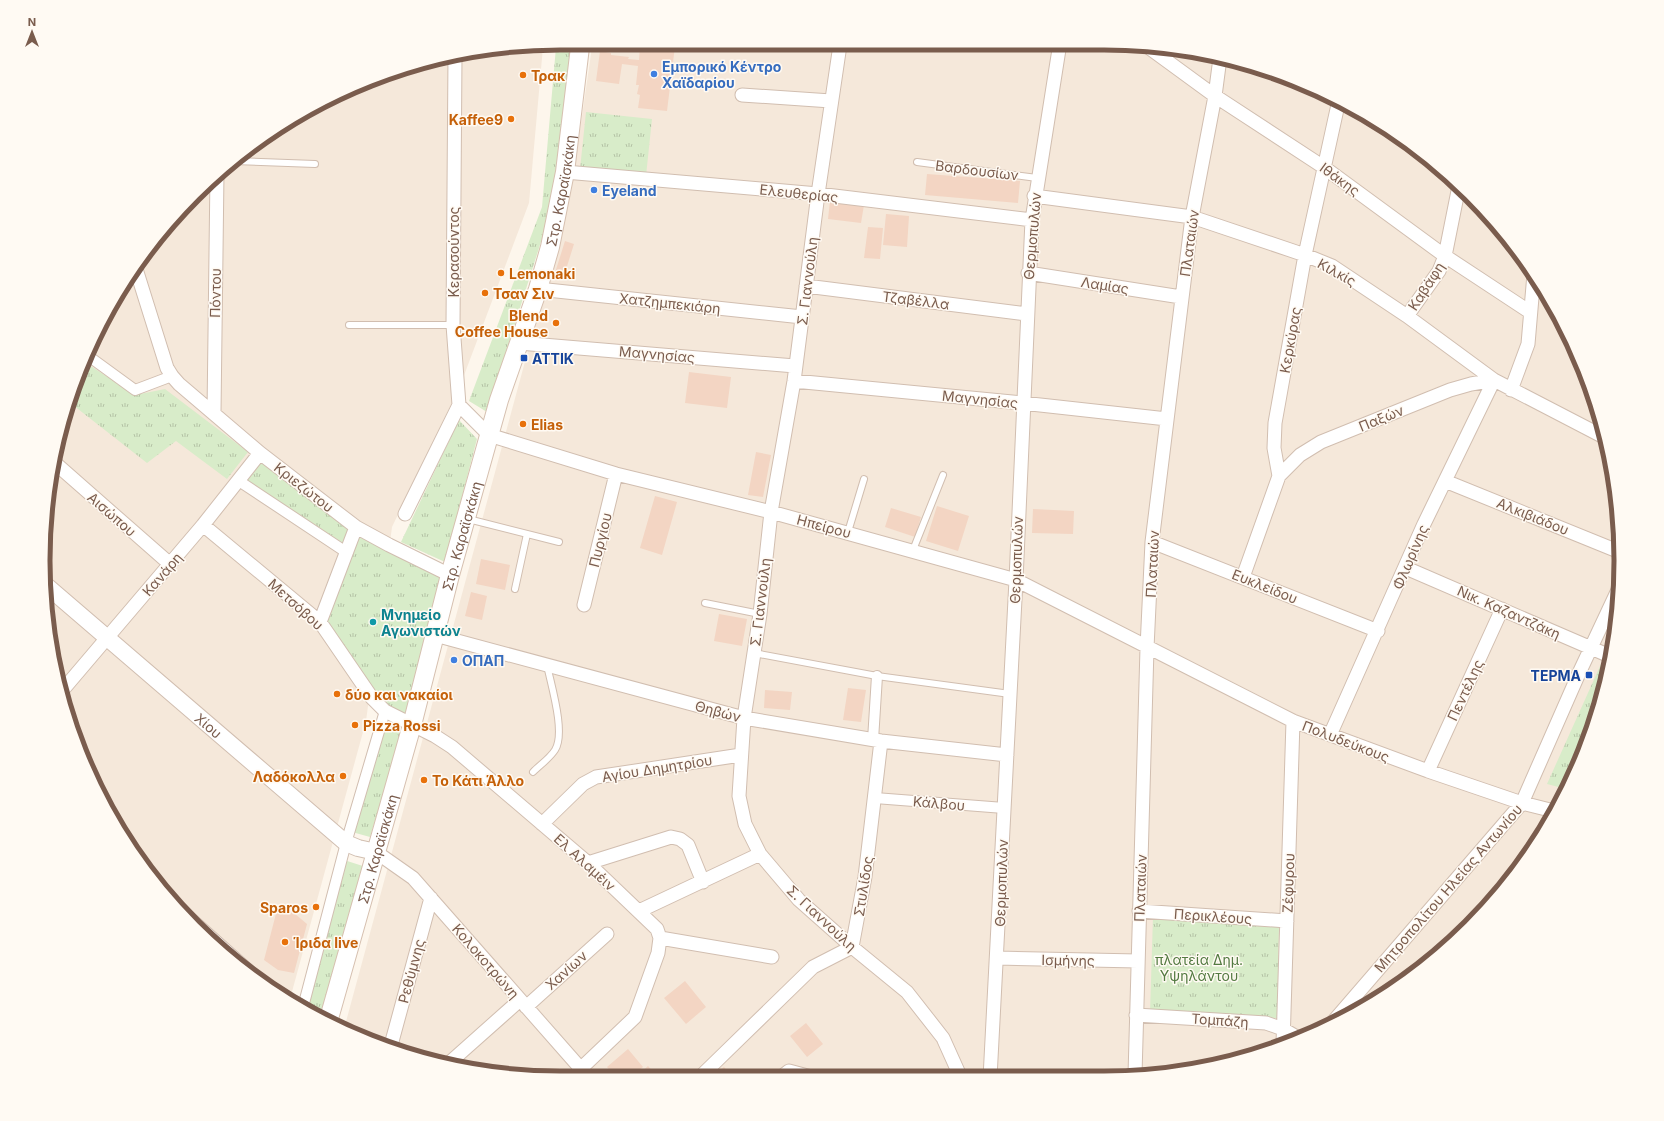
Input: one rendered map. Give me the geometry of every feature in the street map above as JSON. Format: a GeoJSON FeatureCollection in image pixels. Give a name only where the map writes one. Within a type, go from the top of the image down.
{"type":"FeatureCollection","features":[{"type":"Feature","properties":{"kind":"main road","name":"Στρ. Καραϊσκάκη"},"geometry":{"type":"LineString","coordinates":[[330,1015],[412,725],[450,575],[489,435],[505,382],[538,289],[556,225],[565,172],[580,50]]}},
{"type":"Feature","properties":{"kind":"street","name":"Σ. Γιαννούλη"},"geometry":{"type":"LineString","coordinates":[[839,50],[818,194],[794,381],[771,512],[760,614],[744,718],[739,796],[745,824],[760,854],[799,900],[852,947],[907,992],[943,1038],[958,1071]]}},
{"type":"Feature","properties":{"kind":"street","name":"Θερμοπυλών"},"geometry":{"type":"LineString","coordinates":[[990,1071],[998,958],[1016,580],[1028,273],[1034,196],[1059,50]]}},
{"type":"Feature","properties":{"kind":"street","name":"Ιθάκης"},"geometry":{"type":"LineString","coordinates":[[1156,53],[1215,96],[1325,168],[1445,256],[1530,312]]}},
{"type":"Feature","properties":{"kind":"street","name":"Κερασούντος"},"geometry":{"type":"LineString","coordinates":[[455,61],[453,325],[459,405]]}},
{"type":"Feature","properties":{"kind":"street","name":"Πλαταιών"},"geometry":{"type":"LineString","coordinates":[[1134,1070],[1152,542],[1192,217],[1215,96],[1219,63]]}},
{"type":"Feature","properties":{"kind":"street"},"geometry":{"type":"LineString","coordinates":[[742,95],[831,100]]}},
{"type":"Feature","properties":{"kind":"street","name":"Κερκύρας"},"geometry":{"type":"LineString","coordinates":[[1243,577],[1279,476],[1274,448],[1275,423],[1305,255],[1338,107]]}},
{"type":"Feature","properties":{"kind":"street","name":"Ελευθερίας"},"geometry":{"type":"LineString","coordinates":[[565,172],[818,194],[1032,220]]}},
{"type":"Feature","properties":{"kind":"street","name":"Πόντου"},"geometry":{"type":"LineString","coordinates":[[214,413],[217,184]]}},
{"type":"Feature","properties":{"kind":"street","name":"Καβάφη"},"geometry":{"type":"LineString","coordinates":[[1407,316],[1439,271],[1445,256],[1457,194]]}},
{"type":"Feature","properties":{"kind":"street","name":"Κιλκίς"},"geometry":{"type":"LineString","coordinates":[[1034,196],[1192,217],[1305,255],[1332,266],[1407,316],[1494,380],[1598,434]]}},
{"type":"Feature","properties":{"kind":"street","name":"Λαμίας"},"geometry":{"type":"LineString","coordinates":[[1028,273],[1181,297]]}},
{"type":"Feature","properties":{"kind":"street"},"geometry":{"type":"LineString","coordinates":[[92,359],[135,390],[172,376],[167,368],[138,275]]}},
{"type":"Feature","properties":{"kind":"street"},"geometry":{"type":"LineString","coordinates":[[1511,390],[1528,344],[1533,285]]}},
{"type":"Feature","properties":{"kind":"street","name":"Τζαβέλλα"},"geometry":{"type":"LineString","coordinates":[[806,286],[1027,314]]}},
{"type":"Feature","properties":{"kind":"street","name":"Χατζημπεκιάρη"},"geometry":{"type":"LineString","coordinates":[[538,289],[802,317]]}},
{"type":"Feature","properties":{"kind":"street","name":"Μαγνησίας"},"geometry":{"type":"LineString","coordinates":[[519,343],[795,366]]}},
{"type":"Feature","properties":{"kind":"street","name":"Κριεζώτου"},"geometry":{"type":"LineString","coordinates":[[172,376],[260,453],[356,527],[450,575]]}},
{"type":"Feature","properties":{"kind":"street","name":"Παξών"},"geometry":{"type":"LineString","coordinates":[[1279,476],[1300,455],[1321,442],[1450,390],[1494,380]]}},
{"type":"Feature","properties":{"kind":"street","name":"Φλωρίνης"},"geometry":{"type":"LineString","coordinates":[[1330,736],[1406,568],[1424,524],[1494,380]]}},
{"type":"Feature","properties":{"kind":"street","name":"Μαγνησίας"},"geometry":{"type":"LineString","coordinates":[[794,381],[1022,403],[1167,419]]}},
{"type":"Feature","properties":{"kind":"street"},"geometry":{"type":"LineString","coordinates":[[405,514],[459,405],[489,435]]}},
{"type":"Feature","properties":{"kind":"street","name":"Ηπείρου"},"geometry":{"type":"LineString","coordinates":[[489,435],[616,474],[848,532],[1016,580],[1148,648]]}},
{"type":"Feature","properties":{"kind":"street","name":"Κανάρη"},"geometry":{"type":"LineString","coordinates":[[66,686],[106,637],[203,525],[260,453]]}},
{"type":"Feature","properties":{"kind":"street","name":"Αισώπου"},"geometry":{"type":"LineString","coordinates":[[59,467],[170,564]]}},
{"type":"Feature","properties":{"kind":"street","name":"Πυργίου"},"geometry":{"type":"LineString","coordinates":[[584,605],[616,474]]}},
{"type":"Feature","properties":{"kind":"street"},"geometry":{"type":"LineString","coordinates":[[239,481],[346,552]]}},
{"type":"Feature","properties":{"kind":"street","name":"Αλκιβιάδου"},"geometry":{"type":"LineString","coordinates":[[1445,481],[1614,549]]}},
{"type":"Feature","properties":{"kind":"street","name":"Μετσόβου"},"geometry":{"type":"LineString","coordinates":[[203,525],[320,622],[372,698],[384,711],[412,725]]}},
{"type":"Feature","properties":{"kind":"street"},"geometry":{"type":"LineString","coordinates":[[320,622],[356,527]]}},
{"type":"Feature","properties":{"kind":"street","name":"Ευκλείδου"},"geometry":{"type":"LineString","coordinates":[[1152,542],[1378,631]]}},
{"type":"Feature","properties":{"kind":"street","name":"Νικ. Καζαντζάκη"},"geometry":{"type":"LineString","coordinates":[[1406,568],[1605,654]]}},
{"type":"Feature","properties":{"kind":"street","name":"Χίου"},"geometry":{"type":"LineString","coordinates":[[51,588],[346,843],[358,848],[376,852]]}},
{"type":"Feature","properties":{"kind":"street","name":"Μητροπολίτου Ηλείας Αντωνίου"},"geometry":{"type":"LineString","coordinates":[[1340,1012],[1522,803],[1590,648],[1612,602]]}},
{"type":"Feature","properties":{"kind":"street","name":"Πεντέλης"},"geometry":{"type":"LineString","coordinates":[[1428,771],[1502,609]]}},
{"type":"Feature","properties":{"kind":"street","name":"Θηβών"},"geometry":{"type":"LineString","coordinates":[[435,635],[744,718],[877,741],[1007,755]]}},
{"type":"Feature","properties":{"kind":"street","name":"Πολυδεύκους"},"geometry":{"type":"LineString","coordinates":[[1148,648],[1293,721],[1330,736],[1522,803],[1549,810]]}},
{"type":"Feature","properties":{"kind":"street","name":"Στυλίδος"},"geometry":{"type":"LineString","coordinates":[[852,947],[865,877],[875,798],[877,676]]}},
{"type":"Feature","properties":{"kind":"street"},"geometry":{"type":"LineString","coordinates":[[304,1002],[346,843],[384,711]]}},
{"type":"Feature","properties":{"kind":"street","name":"Ζέφυρου"},"geometry":{"type":"LineString","coordinates":[[1283,1038],[1293,721]]}},
{"type":"Feature","properties":{"kind":"street","name":"Ελ Αλαμέιν"},"geometry":{"type":"LineString","coordinates":[[412,725],[435,736],[452,747],[588,863],[656,929],[660,938]]}},
{"type":"Feature","properties":{"kind":"street","name":"Αγίου Δημητρίου"},"geometry":{"type":"LineString","coordinates":[[542,824],[583,784],[596,777],[741,755]]}},
{"type":"Feature","properties":{"kind":"street","name":"Κάλβου"},"geometry":{"type":"LineString","coordinates":[[875,798],[1004,808]]}},
{"type":"Feature","properties":{"kind":"street"},"geometry":{"type":"LineString","coordinates":[[588,863],[671,837],[680,839],[688,845],[703,882]]}},
{"type":"Feature","properties":{"kind":"street","name":"Κολοκοτρώνη"},"geometry":{"type":"LineString","coordinates":[[376,852],[413,878],[523,1003],[577,1071]]}},
{"type":"Feature","properties":{"kind":"street"},"geometry":{"type":"LineString","coordinates":[[639,912],[760,854]]}},
{"type":"Feature","properties":{"kind":"street","name":"Ρεθύμνης"},"geometry":{"type":"LineString","coordinates":[[392,1042],[431,898]]}},
{"type":"Feature","properties":{"kind":"street","name":"Περικλέους"},"geometry":{"type":"LineString","coordinates":[[1139,911],[1287,921]]}},
{"type":"Feature","properties":{"kind":"street","name":"Χανίων"},"geometry":{"type":"LineString","coordinates":[[454,1059],[607,934]]}},
{"type":"Feature","properties":{"kind":"street"},"geometry":{"type":"LineString","coordinates":[[584,1071],[635,1017],[658,953],[660,938],[772,957]]}},
{"type":"Feature","properties":{"kind":"street"},"geometry":{"type":"LineString","coordinates":[[706,1071],[813,967],[852,947]]}},
{"type":"Feature","properties":{"kind":"street","name":"Ισμήνης"},"geometry":{"type":"LineString","coordinates":[[998,958],[1138,961]]}},
{"type":"Feature","properties":{"kind":"street","name":"Τομπάζη"},"geometry":{"type":"LineString","coordinates":[[1136,1015],[1266,1023],[1283,1029],[1292,1035]]}},
{"type":"Feature","properties":{"kind":"lane"},"geometry":{"type":"LineString","coordinates":[[242,161],[315,164]]}},
{"type":"Feature","properties":{"kind":"lane","name":"Βαρδουσίων"},"geometry":{"type":"LineString","coordinates":[[917,162],[1037,178]]}},
{"type":"Feature","properties":{"kind":"lane"},"geometry":{"type":"LineString","coordinates":[[349,325],[453,325]]}},
{"type":"Feature","properties":{"kind":"lane"},"geometry":{"type":"LineString","coordinates":[[913,550],[943,475]]}},
{"type":"Feature","properties":{"kind":"lane"},"geometry":{"type":"LineString","coordinates":[[848,532],[864,479]]}},
{"type":"Feature","properties":{"kind":"lane"},"geometry":{"type":"LineString","coordinates":[[466,519],[559,542]]}},
{"type":"Feature","properties":{"kind":"lane"},"geometry":{"type":"LineString","coordinates":[[515,589],[527,534]]}},
{"type":"Feature","properties":{"kind":"lane"},"geometry":{"type":"LineString","coordinates":[[705,603],[760,614]]}},
{"type":"Feature","properties":{"kind":"lane"},"geometry":{"type":"LineString","coordinates":[[754,653],[877,676],[1010,694]]}},
{"type":"Feature","properties":{"kind":"lane"},"geometry":{"type":"LineString","coordinates":[[533,772],[555,750],[560,737],[547,665]]}},
{"type":"Feature","properties":{"kind":"shaded area"},"geometry":{"type":"Polygon","coordinates":[[[592,50],[1104,50],[1170,54],[1236,67],[1268,77],[1329,103],[1359,118],[1387,136],[1414,155],[1464,200],[1509,250],[1528,277],[1546,305],[1575,365],[1597,428],[1604,461],[1610,494],[1614,560],[1610,627],[1604,660],[1597,693],[1575,756],[1546,816],[1528,844],[1509,871],[1487,897],[1440,944],[1414,966],[1359,1003],[1299,1032],[1268,1044],[1236,1054],[1170,1067],[1104,1071],[527,1070],[494,1067],[428,1054],[396,1044],[346,1023],[571,192],[592,50]]]}},
{"type":"Feature","properties":{"kind":"shaded area"},"geometry":{"type":"Polygon","coordinates":[[[543,51],[529,203],[460,386],[392,527],[366,721],[291,994],[250,966],[224,944],[177,897],[155,871],[118,816],[89,756],[67,693],[54,627],[51,594],[50,560],[54,494],[67,428],[89,365],[118,305],[136,277],[155,250],[177,224],[224,177],[250,155],[305,118],[365,89],[396,77],[428,67],[494,54],[543,51]]]}},
{"type":"Feature","properties":{"kind":"green space"},"geometry":{"type":"Polygon","coordinates":[[[556,50],[574,50],[552,207],[487,412],[469,401],[542,207],[556,50]]]}},
{"type":"Feature","properties":{"kind":"green space"},"geometry":{"type":"Polygon","coordinates":[[[586,112],[652,119],[646,176],[580,169],[586,112]]]}},
{"type":"Feature","properties":{"kind":"green space"},"geometry":{"type":"Polygon","coordinates":[[[89,365],[135,395],[165,389],[248,452],[227,479],[176,441],[147,463],[74,406],[89,365]]]}},
{"type":"Feature","properties":{"kind":"green space"},"geometry":{"type":"Polygon","coordinates":[[[459,420],[477,439],[445,562],[401,542],[459,420]]]}},
{"type":"Feature","properties":{"kind":"green space"},"geometry":{"type":"Polygon","coordinates":[[[260,461],[349,528],[343,543],[246,480],[260,461]]]}},
{"type":"Feature","properties":{"kind":"green space"},"geometry":{"type":"Polygon","coordinates":[[[358,536],[445,578],[409,716],[386,709],[326,622],[358,536]]]}},
{"type":"Feature","properties":{"kind":"green space"},"geometry":{"type":"Polygon","coordinates":[[[1601,664],[1603,665],[1597,693],[1575,756],[1560,787],[1547,784],[1601,664]]]}},
{"type":"Feature","properties":{"kind":"green space"},"geometry":{"type":"Polygon","coordinates":[[[384,722],[402,731],[370,837],[352,832],[384,722]]]}},
{"type":"Feature","properties":{"kind":"green space"},"geometry":{"type":"Polygon","coordinates":[[[344,860],[366,867],[325,1013],[305,1003],[344,860]]]}},
{"type":"Feature","properties":{"kind":"green space","name":"πλατεία Δημ. Υψηλάντου"},"geometry":{"type":"Polygon","coordinates":[[[1153,916],[1279,927],[1277,1018],[1150,1013],[1153,916]]]}},
{"type":"Feature","properties":{"kind":"building","name":"Εμπορικό Κέντρο Χαϊδαρίου"},"geometry":{"type":"Polygon","coordinates":[[[640,50],[675,50],[667,111],[638,108],[640,95],[637,94],[639,85],[636,85],[638,66],[622,64],[619,84],[596,81],[600,51],[611,53],[611,55],[629,57],[628,59],[639,60],[640,50]]]}},
{"type":"Feature","properties":{"kind":"building"},"geometry":{"type":"Polygon","coordinates":[[[927,174],[1020,181],[1018,203],[925,195],[927,174]]]}},
{"type":"Feature","properties":{"kind":"building"},"geometry":{"type":"Polygon","coordinates":[[[830,201],[864,205],[861,223],[828,219],[830,201]]]}},
{"type":"Feature","properties":{"kind":"building"},"geometry":{"type":"Polygon","coordinates":[[[886,214],[909,216],[907,247],[883,245],[886,214]]]}},
{"type":"Feature","properties":{"kind":"building"},"geometry":{"type":"Polygon","coordinates":[[[868,227],[883,228],[880,259],[864,258],[868,227]]]}},
{"type":"Feature","properties":{"kind":"building"},"geometry":{"type":"Polygon","coordinates":[[[565,241],[574,244],[563,279],[554,276],[565,241]]]}},
{"type":"Feature","properties":{"kind":"building"},"geometry":{"type":"Polygon","coordinates":[[[689,372],[731,377],[727,408],[685,403],[689,372]]]}},
{"type":"Feature","properties":{"kind":"building"},"geometry":{"type":"Polygon","coordinates":[[[756,452],[771,455],[763,497],[748,495],[756,452]]]}},
{"type":"Feature","properties":{"kind":"building"},"geometry":{"type":"Polygon","coordinates":[[[655,496],[677,502],[662,555],[640,548],[655,496]]]}},
{"type":"Feature","properties":{"kind":"building"},"geometry":{"type":"Polygon","coordinates":[[[937,506],[969,516],[958,551],[926,541],[937,506]]]}},
{"type":"Feature","properties":{"kind":"building"},"geometry":{"type":"Polygon","coordinates":[[[891,508],[921,517],[915,537],[885,527],[891,508]]]}},
{"type":"Feature","properties":{"kind":"building"},"geometry":{"type":"Polygon","coordinates":[[[1033,509],[1074,511],[1073,534],[1032,533],[1033,509]]]}},
{"type":"Feature","properties":{"kind":"building"},"geometry":{"type":"Polygon","coordinates":[[[481,559],[510,565],[505,590],[476,584],[481,559]]]}},
{"type":"Feature","properties":{"kind":"building"},"geometry":{"type":"Polygon","coordinates":[[[471,592],[487,596],[482,620],[465,616],[471,592]]]}},
{"type":"Feature","properties":{"kind":"building"},"geometry":{"type":"Polygon","coordinates":[[[719,614],[747,619],[742,646],[714,641],[719,614]]]}},
{"type":"Feature","properties":{"kind":"building"},"geometry":{"type":"Polygon","coordinates":[[[848,688],[866,690],[861,722],[843,720],[848,688]]]}},
{"type":"Feature","properties":{"kind":"building"},"geometry":{"type":"Polygon","coordinates":[[[765,690],[792,692],[790,710],[764,708],[765,690]]]}},
{"type":"Feature","properties":{"kind":"building","name":"Ίριδα live"},"geometry":{"type":"Polygon","coordinates":[[[278,906],[288,908],[307,924],[294,973],[278,970],[264,960],[278,906]]]}},
{"type":"Feature","properties":{"kind":"building"},"geometry":{"type":"Polygon","coordinates":[[[685,981],[706,1007],[686,1024],[664,998],[685,981]]]}},
{"type":"Feature","properties":{"kind":"building"},"geometry":{"type":"Polygon","coordinates":[[[806,1023],[823,1044],[807,1057],[790,1036],[806,1023]]]}},
{"type":"Feature","properties":{"kind":"building"},"geometry":{"type":"Polygon","coordinates":[[[628,1049],[643,1067],[638,1071],[610,1071],[607,1067],[628,1049]]]}},
{"type":"Feature","properties":{"kind":"building"},"geometry":{"type":"Polygon","coordinates":[[[648,1066],[653,1071],[643,1071],[648,1066]]]}},
{"type":"Feature","properties":{"kind":"building"},"geometry":{"type":"Polygon","coordinates":[[[724,1067],[727,1071],[719,1071],[724,1067]]]}},
{"type":"Feature","properties":{"kind":"place","name":"Εμπορικό Κέντρο Χαϊδαρίου"},"geometry":{"type":"Point","coordinates":[654,74]}},
{"type":"Feature","properties":{"kind":"place","name":"Τρακ"},"geometry":{"type":"Point","coordinates":[523,75]}},
{"type":"Feature","properties":{"kind":"place","name":"Kaffee9"},"geometry":{"type":"Point","coordinates":[511,119]}},
{"type":"Feature","properties":{"kind":"place","name":"Eyeland"},"geometry":{"type":"Point","coordinates":[594,190]}},
{"type":"Feature","properties":{"kind":"place","name":"Lemonaki"},"geometry":{"type":"Point","coordinates":[501,273]}},
{"type":"Feature","properties":{"kind":"place","name":"Τσαν Σιν"},"geometry":{"type":"Point","coordinates":[485,293]}},
{"type":"Feature","properties":{"kind":"place","name":"Blend Coffee House"},"geometry":{"type":"Point","coordinates":[556,323]}},
{"type":"Feature","properties":{"kind":"place","name":"ΑΤΤΙΚ"},"geometry":{"type":"Point","coordinates":[524,358]}},
{"type":"Feature","properties":{"kind":"place","name":"Elias"},"geometry":{"type":"Point","coordinates":[523,424]}},
{"type":"Feature","properties":{"kind":"place","name":"Μνημείο Αγωνιστών"},"geometry":{"type":"Point","coordinates":[373,622]}},
{"type":"Feature","properties":{"kind":"place","name":"ΟΠΑΠ"},"geometry":{"type":"Point","coordinates":[454,660]}},
{"type":"Feature","properties":{"kind":"place","name":"ΤΕΡΜΑ"},"geometry":{"type":"Point","coordinates":[1589,675]}},
{"type":"Feature","properties":{"kind":"place","name":"δύο και νακαίοι"},"geometry":{"type":"Point","coordinates":[337,694]}},
{"type":"Feature","properties":{"kind":"place","name":"Pizza Rossi"},"geometry":{"type":"Point","coordinates":[355,725]}},
{"type":"Feature","properties":{"kind":"place","name":"Λαδόκολλα"},"geometry":{"type":"Point","coordinates":[343,776]}},
{"type":"Feature","properties":{"kind":"place","name":"Το Κάτι Άλλο"},"geometry":{"type":"Point","coordinates":[424,780]}},
{"type":"Feature","properties":{"kind":"place","name":"Sparos"},"geometry":{"type":"Point","coordinates":[316,907]}},
{"type":"Feature","properties":{"kind":"place","name":"Ίριδα live"},"geometry":{"type":"Point","coordinates":[285,942]}}]}
